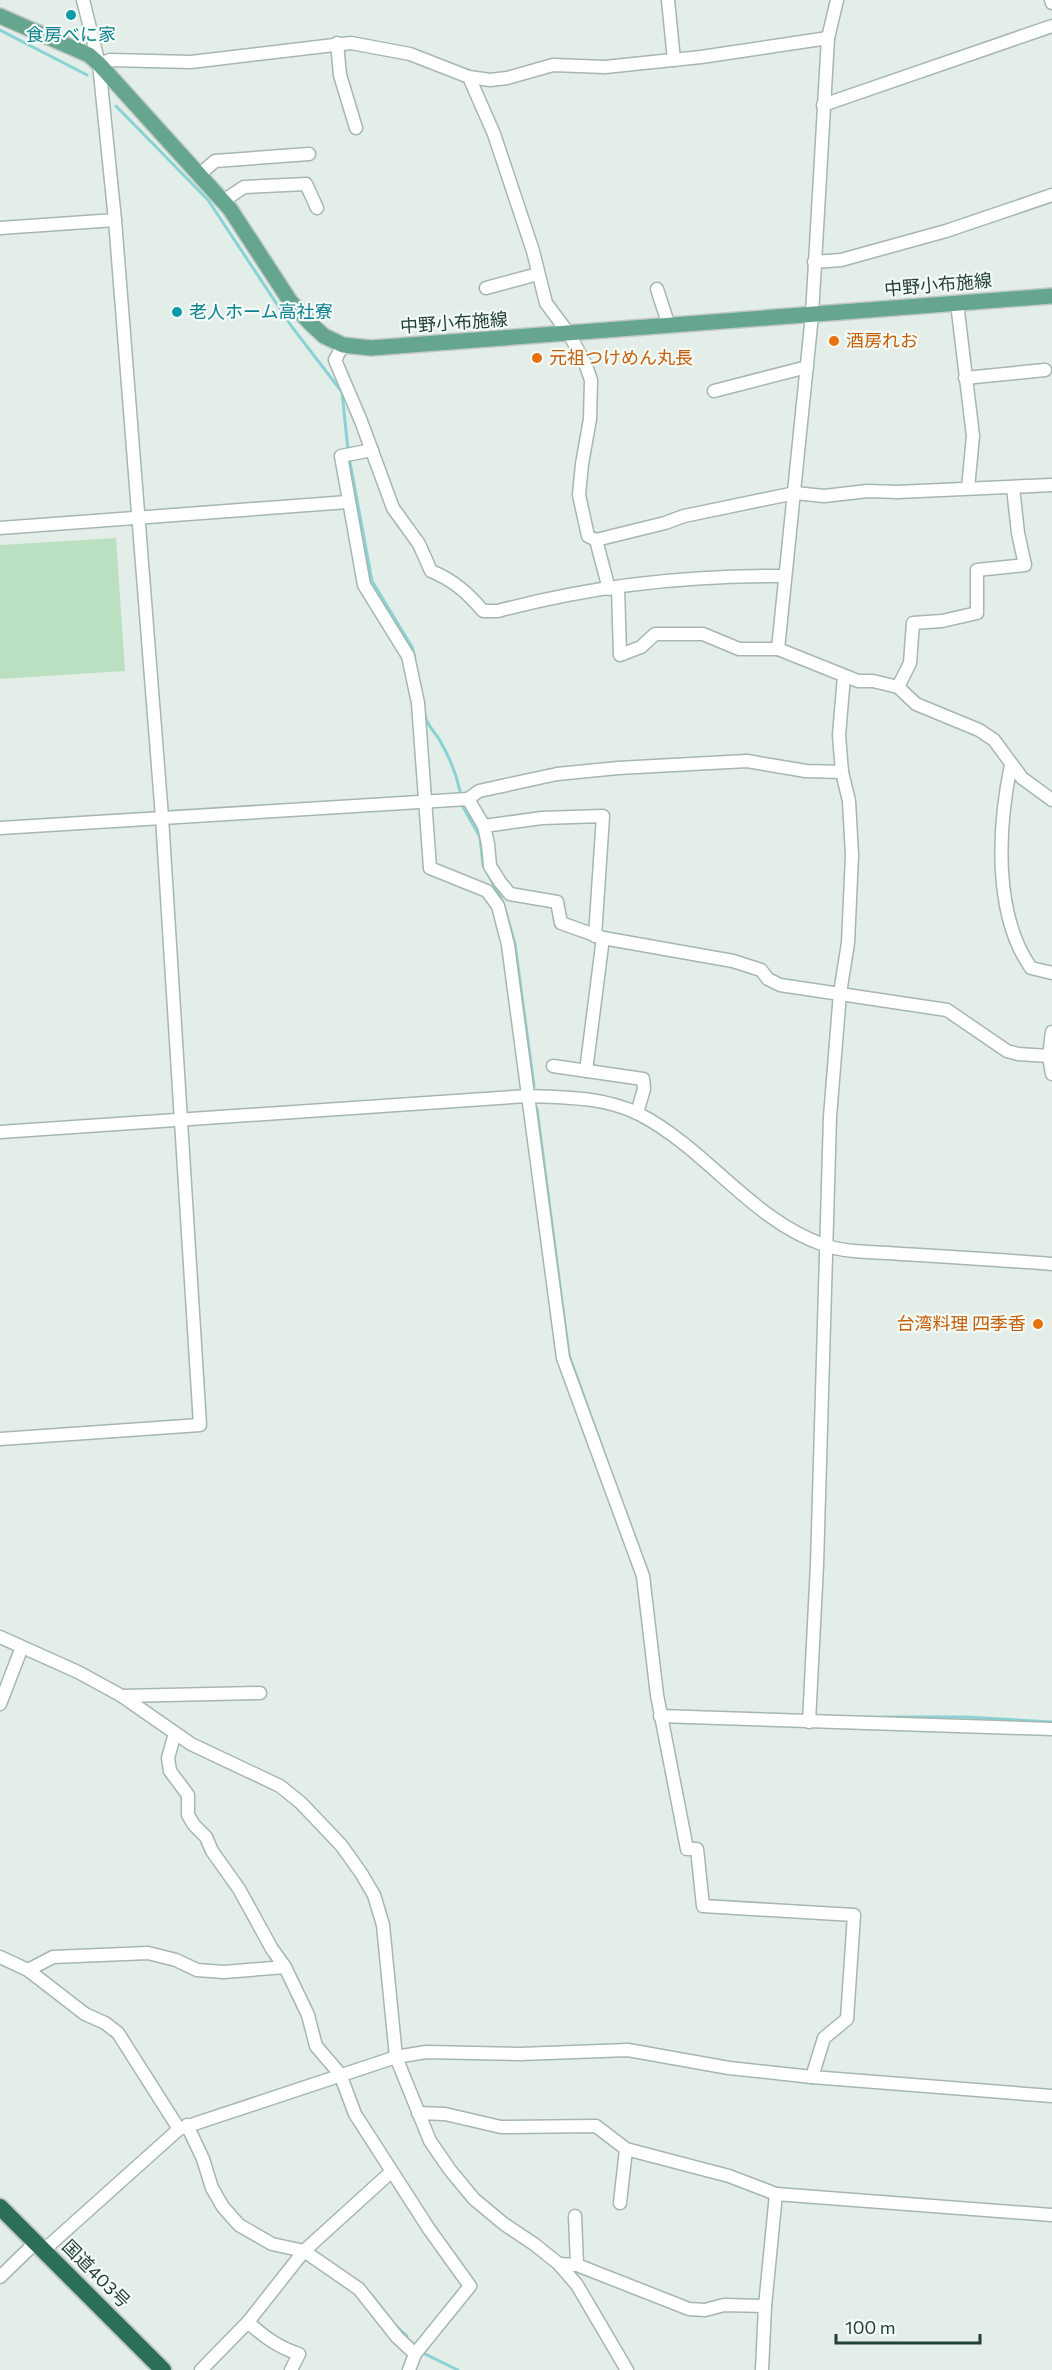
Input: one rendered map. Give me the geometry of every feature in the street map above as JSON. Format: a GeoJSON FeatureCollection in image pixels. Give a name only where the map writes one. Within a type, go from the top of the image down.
{"type":"FeatureCollection","features":[{"type":"Feature","properties":{"kind":"highway","name":"国道403号"},"geometry":{"type":"LineString","coordinates":[[0,2207],[163,2370]]}},
{"type":"Feature","properties":{"kind":"main road","name":"中野小布施線"},"geometry":{"type":"LineString","coordinates":[[0,16],[88,55],[99,64],[224,201],[290,301],[324,336],[343,345],[370,348],[1052,296]]}},
{"type":"Feature","properties":{"kind":"street"},"geometry":{"type":"LineString","coordinates":[[0,1439],[200,1425],[162,817],[116,220],[99,64],[83,0]]}},
{"type":"Feature","properties":{"kind":"street"},"geometry":{"type":"LineString","coordinates":[[668,0],[674,60]]}},
{"type":"Feature","properties":{"kind":"street"},"geometry":{"type":"LineString","coordinates":[[778,649],[812,315],[828,38],[837,0]]}},
{"type":"Feature","properties":{"kind":"street"},"geometry":{"type":"LineString","coordinates":[[823,105],[1052,26]]}},
{"type":"Feature","properties":{"kind":"street"},"geometry":{"type":"LineString","coordinates":[[99,64],[110,60],[191,62],[351,43],[410,54],[469,77],[490,80],[507,78],[553,65],[605,67],[674,60],[828,38]]}},
{"type":"Feature","properties":{"kind":"street"},"geometry":{"type":"LineString","coordinates":[[337,43],[340,75],[356,128]]}},
{"type":"Feature","properties":{"kind":"street"},"geometry":{"type":"LineString","coordinates":[[469,77],[494,134],[532,251],[546,303],[569,334],[585,363],[591,380],[590,419],[579,495],[588,536],[596,540],[684,516],[795,493],[824,496],[868,491],[1013,488],[1052,484]]}},
{"type":"Feature","properties":{"kind":"street"},"geometry":{"type":"LineString","coordinates":[[200,174],[215,161],[309,154]]}},
{"type":"Feature","properties":{"kind":"street"},"geometry":{"type":"LineString","coordinates":[[224,201],[244,187],[306,184],[317,208]]}},
{"type":"Feature","properties":{"kind":"street"},"geometry":{"type":"LineString","coordinates":[[814,262],[841,260],[946,231],[1052,195]]}},
{"type":"Feature","properties":{"kind":"street"},"geometry":{"type":"LineString","coordinates":[[0,228],[116,220]]}},
{"type":"Feature","properties":{"kind":"street"},"geometry":{"type":"LineString","coordinates":[[486,288],[538,274]]}},
{"type":"Feature","properties":{"kind":"street"},"geometry":{"type":"LineString","coordinates":[[657,289],[669,326]]}},
{"type":"Feature","properties":{"kind":"street"},"geometry":{"type":"LineString","coordinates":[[957,303],[973,436],[968,488]]}},
{"type":"Feature","properties":{"kind":"street"},"geometry":{"type":"LineString","coordinates":[[343,345],[335,360],[393,508],[419,544],[431,571],[444,576],[468,594],[483,611],[498,611],[614,588],[688,578],[736,575],[784,576]]}},
{"type":"Feature","properties":{"kind":"street"},"geometry":{"type":"LineString","coordinates":[[714,391],[807,367]]}},
{"type":"Feature","properties":{"kind":"street"},"geometry":{"type":"LineString","coordinates":[[965,378],[1045,370]]}},
{"type":"Feature","properties":{"kind":"street"},"geometry":{"type":"LineString","coordinates":[[372,450],[340,456],[364,585],[408,656],[418,703],[430,868],[487,891],[498,906],[508,945],[563,1358],[643,1576],[660,1716],[687,1849],[697,1849],[703,1906],[854,1915],[847,2019],[824,2038],[812,2077]]}},
{"type":"Feature","properties":{"kind":"street"},"geometry":{"type":"LineString","coordinates":[[898,687],[910,663],[913,623],[942,621],[977,613],[977,570],[1025,565],[1018,532],[1013,488]]}},
{"type":"Feature","properties":{"kind":"street"},"geometry":{"type":"LineString","coordinates":[[0,528],[348,502]]}},
{"type":"Feature","properties":{"kind":"street"},"geometry":{"type":"LineString","coordinates":[[596,540],[614,588],[620,655],[640,647],[655,634],[703,634],[739,649],[778,649],[858,681],[873,681],[898,687],[916,704],[979,730],[994,740],[1022,778],[1052,800]]}},
{"type":"Feature","properties":{"kind":"street"},"geometry":{"type":"LineString","coordinates":[[808,1722],[817,1565],[830,1117],[840,993],[848,943],[852,855],[849,801],[842,772],[839,735],[844,676]]}},
{"type":"Feature","properties":{"kind":"street"},"geometry":{"type":"LineString","coordinates":[[0,828],[468,799],[479,791],[557,774],[618,768],[747,760],[806,771],[842,772]]}},
{"type":"Feature","properties":{"kind":"street"},"geometry":{"type":"LineString","coordinates":[[1011,765],[1003,803],[1004,891],[1007,912],[1024,957],[1031,968],[1052,973]]}},
{"type":"Feature","properties":{"kind":"street"},"geometry":{"type":"LineString","coordinates":[[468,799],[484,826],[490,866],[500,882],[510,894],[557,902],[561,923],[599,937],[733,961],[761,970],[768,980],[780,985],[946,1010],[1007,1050],[1018,1054],[1049,1056]]}},
{"type":"Feature","properties":{"kind":"street"},"geometry":{"type":"LineString","coordinates":[[484,826],[542,818],[603,816],[599,937],[586,1071]]}},
{"type":"Feature","properties":{"kind":"street"},"geometry":{"type":"LineString","coordinates":[[1052,1032],[1049,1056],[1052,1074]]}},
{"type":"Feature","properties":{"kind":"street"},"geometry":{"type":"LineString","coordinates":[[553,1066],[643,1079],[644,1089],[637,1113]]}},
{"type":"Feature","properties":{"kind":"street"},"geometry":{"type":"LineString","coordinates":[[0,1132],[527,1096],[596,1100],[637,1113],[675,1136],[741,1195],[791,1230],[826,1246],[873,1252],[1052,1264]]}},
{"type":"Feature","properties":{"kind":"street"},"geometry":{"type":"LineString","coordinates":[[0,1637],[78,1672],[122,1696],[191,1744],[280,1786],[301,1803],[341,1845],[362,1873],[374,1895],[383,1925],[396,2057],[430,2141],[474,2199],[558,2264],[577,2285],[627,2370]]}},
{"type":"Feature","properties":{"kind":"street"},"geometry":{"type":"LineString","coordinates":[[0,1704],[22,1647]]}},
{"type":"Feature","properties":{"kind":"street"},"geometry":{"type":"LineString","coordinates":[[122,1696],[260,1693]]}},
{"type":"Feature","properties":{"kind":"street"},"geometry":{"type":"LineString","coordinates":[[660,1716],[1052,1729]]}},
{"type":"Feature","properties":{"kind":"street"},"geometry":{"type":"LineString","coordinates":[[175,1733],[168,1758],[170,1771],[188,1795],[188,1815],[239,1889],[272,1949],[285,1967],[308,2016],[316,2046],[340,2074],[355,2114],[391,2172],[470,2286],[415,2354],[410,2370]]}},
{"type":"Feature","properties":{"kind":"street"},"geometry":{"type":"LineString","coordinates":[[28,1970],[53,1957],[147,1953],[176,1960],[197,1970],[224,1972],[285,1967]]}},
{"type":"Feature","properties":{"kind":"street"},"geometry":{"type":"LineString","coordinates":[[0,1957],[28,1970],[85,2014],[105,2023],[118,2034],[183,2127],[203,2159],[212,2188],[223,2207],[240,2225],[272,2244],[304,2251],[359,2289],[397,2337],[415,2354]]}},
{"type":"Feature","properties":{"kind":"street"},"geometry":{"type":"LineString","coordinates":[[0,2277],[183,2127],[396,2057],[426,2052],[520,2054],[628,2050],[729,2068],[1052,2096]]}},
{"type":"Feature","properties":{"kind":"street"},"geometry":{"type":"LineString","coordinates":[[418,2114],[445,2114],[501,2127],[596,2126],[626,2149],[729,2176],[776,2194],[1052,2215]]}},
{"type":"Feature","properties":{"kind":"street"},"geometry":{"type":"LineString","coordinates":[[620,2203],[626,2149]]}},
{"type":"Feature","properties":{"kind":"street"},"geometry":{"type":"LineString","coordinates":[[201,2370],[248,2322],[304,2251],[391,2172]]}},
{"type":"Feature","properties":{"kind":"street"},"geometry":{"type":"LineString","coordinates":[[762,2370],[765,2306],[776,2194]]}},
{"type":"Feature","properties":{"kind":"street"},"geometry":{"type":"LineString","coordinates":[[575,2216],[577,2265]]}},
{"type":"Feature","properties":{"kind":"street"},"geometry":{"type":"LineString","coordinates":[[558,2264],[577,2265],[689,2309],[705,2310],[724,2305],[765,2306]]}},
{"type":"Feature","properties":{"kind":"street"},"geometry":{"type":"LineString","coordinates":[[248,2322],[264,2338],[283,2349],[299,2354],[291,2370]]}},
{"type":"Feature","properties":{"kind":"green space"},"geometry":{"type":"Polygon","coordinates":[[[116,538],[125,671],[0,679],[0,545],[116,538]]]}},
{"type":"Feature","properties":{"kind":"waterway"},"geometry":{"type":"LineString","coordinates":[[0,30],[87,75]]}},
{"type":"Feature","properties":{"kind":"waterway"},"geometry":{"type":"LineString","coordinates":[[116,106],[208,200],[292,327],[342,392],[348,450]]}},
{"type":"Feature","properties":{"kind":"waterway"},"geometry":{"type":"LineString","coordinates":[[349,457],[372,581],[412,647],[415,658]]}},
{"type":"Feature","properties":{"kind":"waterway"},"geometry":{"type":"LineString","coordinates":[[425,715],[449,758],[460,791]]}},
{"type":"Feature","properties":{"kind":"waterway"},"geometry":{"type":"LineString","coordinates":[[463,807],[480,837],[483,865],[503,902],[515,944],[534,1086]]}},
{"type":"Feature","properties":{"kind":"waterway"},"geometry":{"type":"LineString","coordinates":[[537,1109],[569,1355],[607,1461]]}},
{"type":"Feature","properties":{"kind":"waterway"},"geometry":{"type":"LineString","coordinates":[[882,1717],[966,1717],[1052,1722]]}},
{"type":"Feature","properties":{"kind":"waterway"},"geometry":{"type":"LineString","coordinates":[[371,2294],[390,2319]]}},
{"type":"Feature","properties":{"kind":"waterway"},"geometry":{"type":"LineString","coordinates":[[394,2324],[407,2336]]}},
{"type":"Feature","properties":{"kind":"waterway"},"geometry":{"type":"LineString","coordinates":[[425,2354],[458,2370]]}},
{"type":"Feature","properties":{"kind":"place","name":"食房べに家"},"geometry":{"type":"Point","coordinates":[71,15]}},
{"type":"Feature","properties":{"kind":"place","name":"老人ホーム高社寮"},"geometry":{"type":"Point","coordinates":[177,312]}},
{"type":"Feature","properties":{"kind":"place","name":"酒房れお"},"geometry":{"type":"Point","coordinates":[834,341]}},
{"type":"Feature","properties":{"kind":"place","name":"元祖つけめん丸長"},"geometry":{"type":"Point","coordinates":[537,358]}},
{"type":"Feature","properties":{"kind":"place","name":"台湾料理 四季香"},"geometry":{"type":"Point","coordinates":[1038,1324]}}]}
